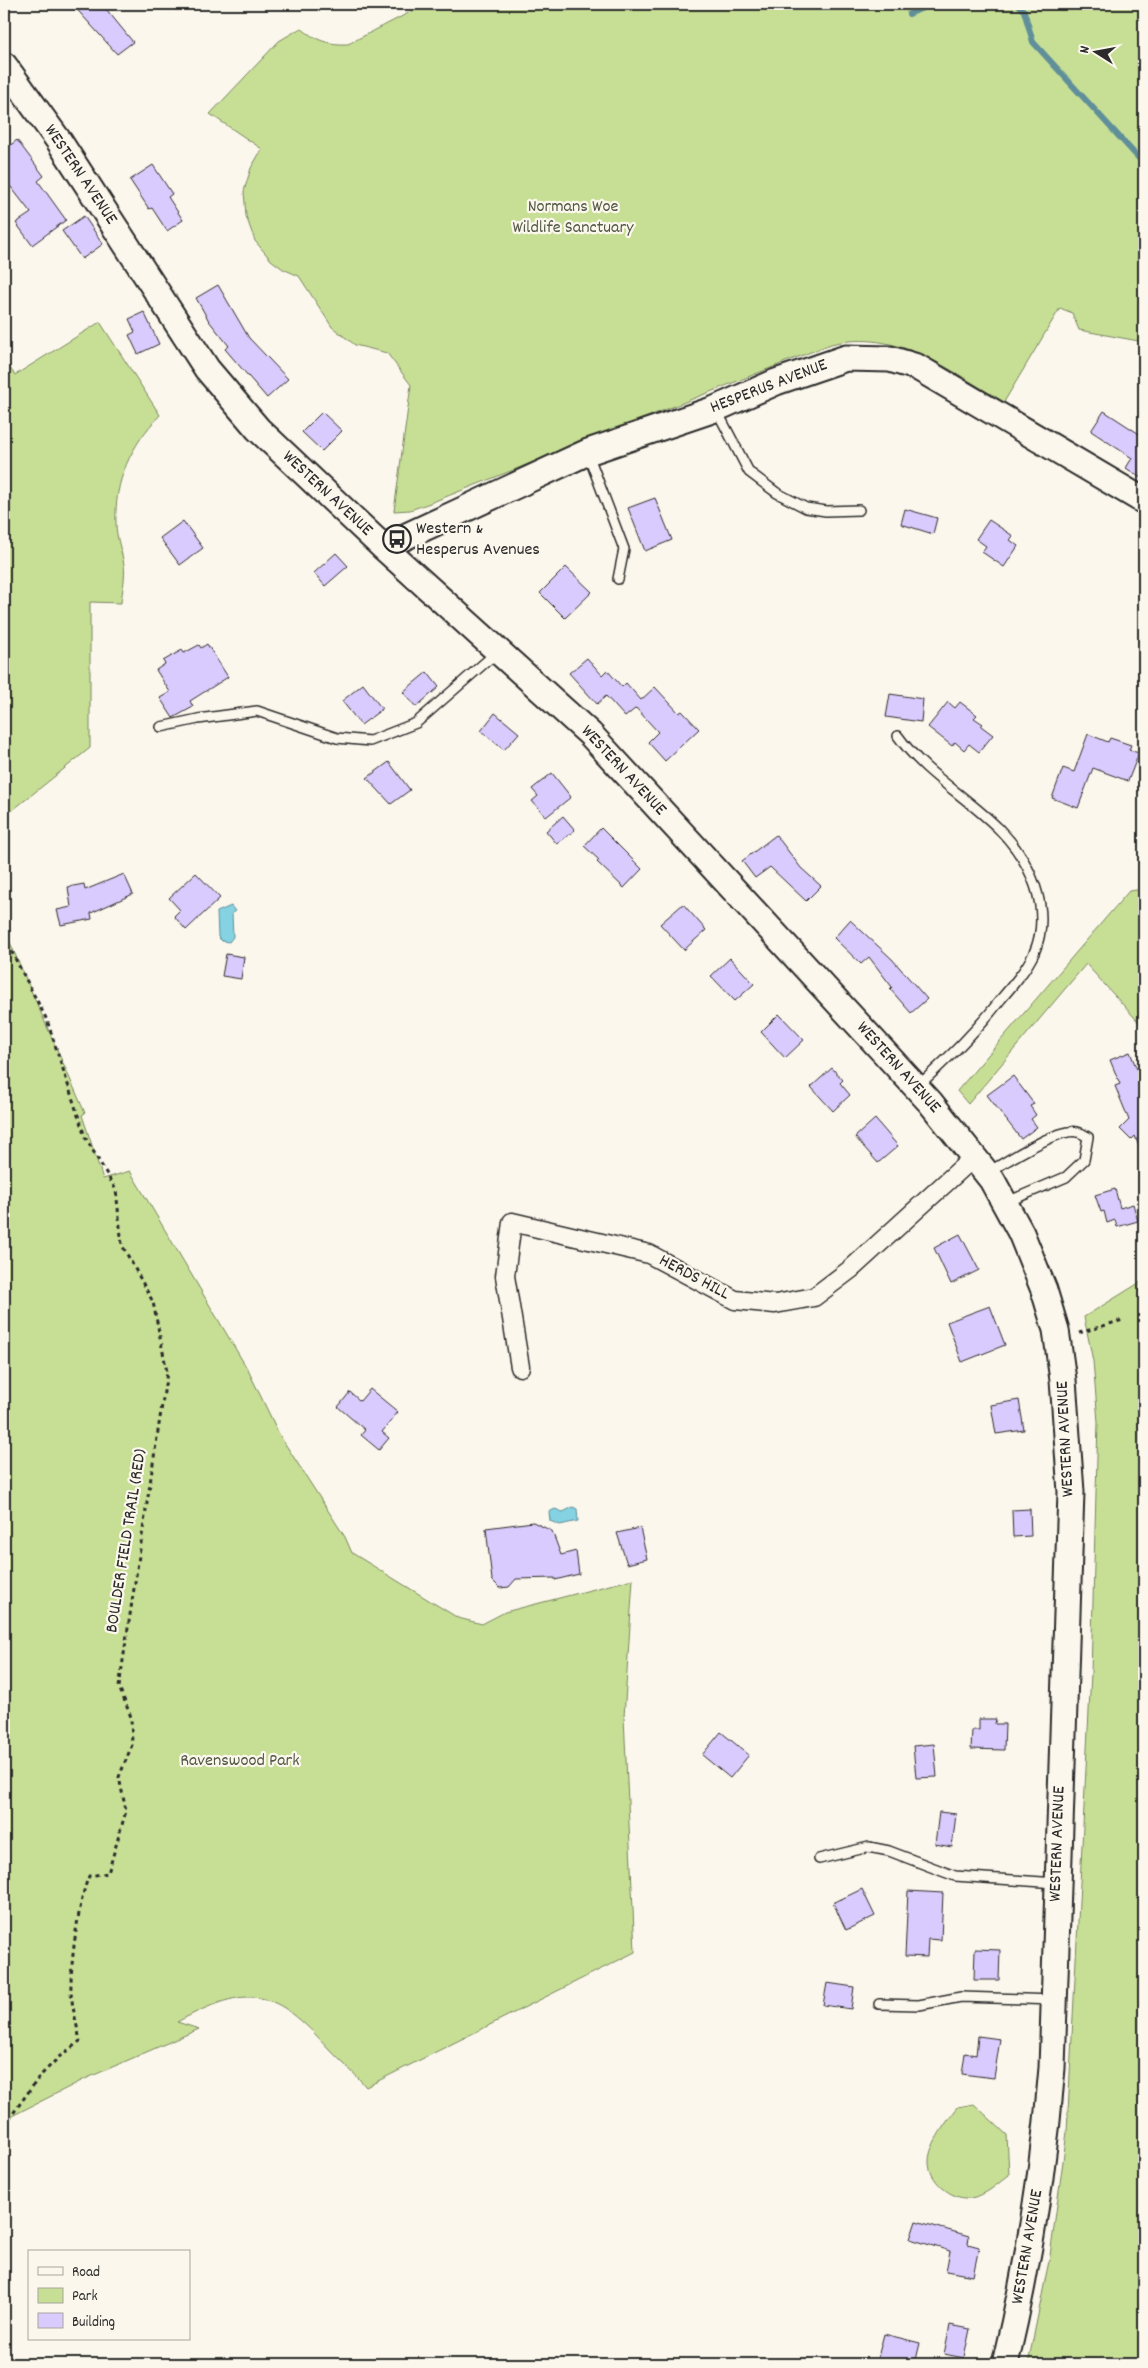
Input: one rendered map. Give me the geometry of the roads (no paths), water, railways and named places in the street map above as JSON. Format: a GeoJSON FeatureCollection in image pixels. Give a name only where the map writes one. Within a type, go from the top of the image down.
{"type":"FeatureCollection","features":[{"type":"Feature","properties":{"kind":"main road","name":"WESTERN AVENUE"},"geometry":{"type":"LineString","coordinates":[[4,65],[58,141],[207,369],[258,429],[383,547],[590,734],[917,1087],[980,1165],[1004,1203],[1020,1234],[1044,1290],[1057,1339],[1063,1380],[1071,1492],[1052,2068],[1047,2126],[1031,2242],[1005,2364]]}},
{"type":"Feature","properties":{"kind":"main road","name":"HESPERUS AVENUE"},"geometry":{"type":"LineString","coordinates":[[383,547],[588,452],[715,409],[776,382],[846,358],[890,359],[917,367],[1144,501]]}},
{"type":"Feature","properties":{"kind":"street","name":"HERDS HILL"},"geometry":{"type":"LineString","coordinates":[[520,1367],[505,1276],[512,1222],[649,1254],[735,1300],[775,1304],[814,1298],[980,1165]]}},
{"type":"Feature","properties":{"kind":"lane"},"geometry":{"type":"LineString","coordinates":[[715,409],[749,472],[777,493],[806,508],[826,511],[859,510]]}},
{"type":"Feature","properties":{"kind":"lane"},"geometry":{"type":"LineString","coordinates":[[588,452],[624,549],[618,579]]}},
{"type":"Feature","properties":{"kind":"lane"},"geometry":{"type":"LineString","coordinates":[[161,727],[198,719],[257,711],[337,738],[370,742],[416,723],[499,651]]}},
{"type":"Feature","properties":{"kind":"lane"},"geometry":{"type":"LineString","coordinates":[[898,736],[917,761],[983,815],[1018,851],[1039,895],[1042,916],[1034,953],[1018,978],[982,1024],[917,1087]]}},
{"type":"Feature","properties":{"kind":"lane"},"geometry":{"type":"LineString","coordinates":[[980,1165],[1029,1148],[1065,1132],[1076,1131],[1088,1137],[1084,1160],[1066,1177],[1004,1203]]}},
{"type":"Feature","properties":{"kind":"lane"},"geometry":{"type":"LineString","coordinates":[[820,1859],[869,1847],[889,1851],[955,1876],[1057,1883]]}},
{"type":"Feature","properties":{"kind":"lane"},"geometry":{"type":"LineString","coordinates":[[879,2004],[919,2005],[961,1997],[1054,2000]]}},
{"type":"Feature","properties":{"kind":"water"},"geometry":{"type":"Polygon","coordinates":[[[231,906],[235,911],[232,913],[233,937],[229,942],[222,941],[218,937],[217,912],[231,906]]]}},
{"type":"Feature","properties":{"kind":"water"},"geometry":{"type":"Polygon","coordinates":[[[573,1507],[577,1509],[578,1521],[560,1525],[550,1521],[549,1512],[555,1509],[563,1512],[573,1507]]]}},
{"type":"Feature","properties":{"kind":"waterway"},"geometry":{"type":"LineString","coordinates":[[909,14],[931,4]]}},
{"type":"Feature","properties":{"kind":"waterway"},"geometry":{"type":"LineString","coordinates":[[1017,4],[1024,11],[1033,42],[1144,164]]}},
{"type":"Feature","properties":{"kind":"place","name":"Western & Hesperus Avenues"},"geometry":{"type":"Point","coordinates":[397,539]}},
{"type":"Feature","properties":{"kind":"park label","name":"Normans Woe Wildlife Sanctuary"},"geometry":{"type":"Point","coordinates":[573,217]}},
{"type":"Feature","properties":{"kind":"park label","name":"Ravenswood Park"},"geometry":{"type":"Point","coordinates":[240,1761]}}]}
